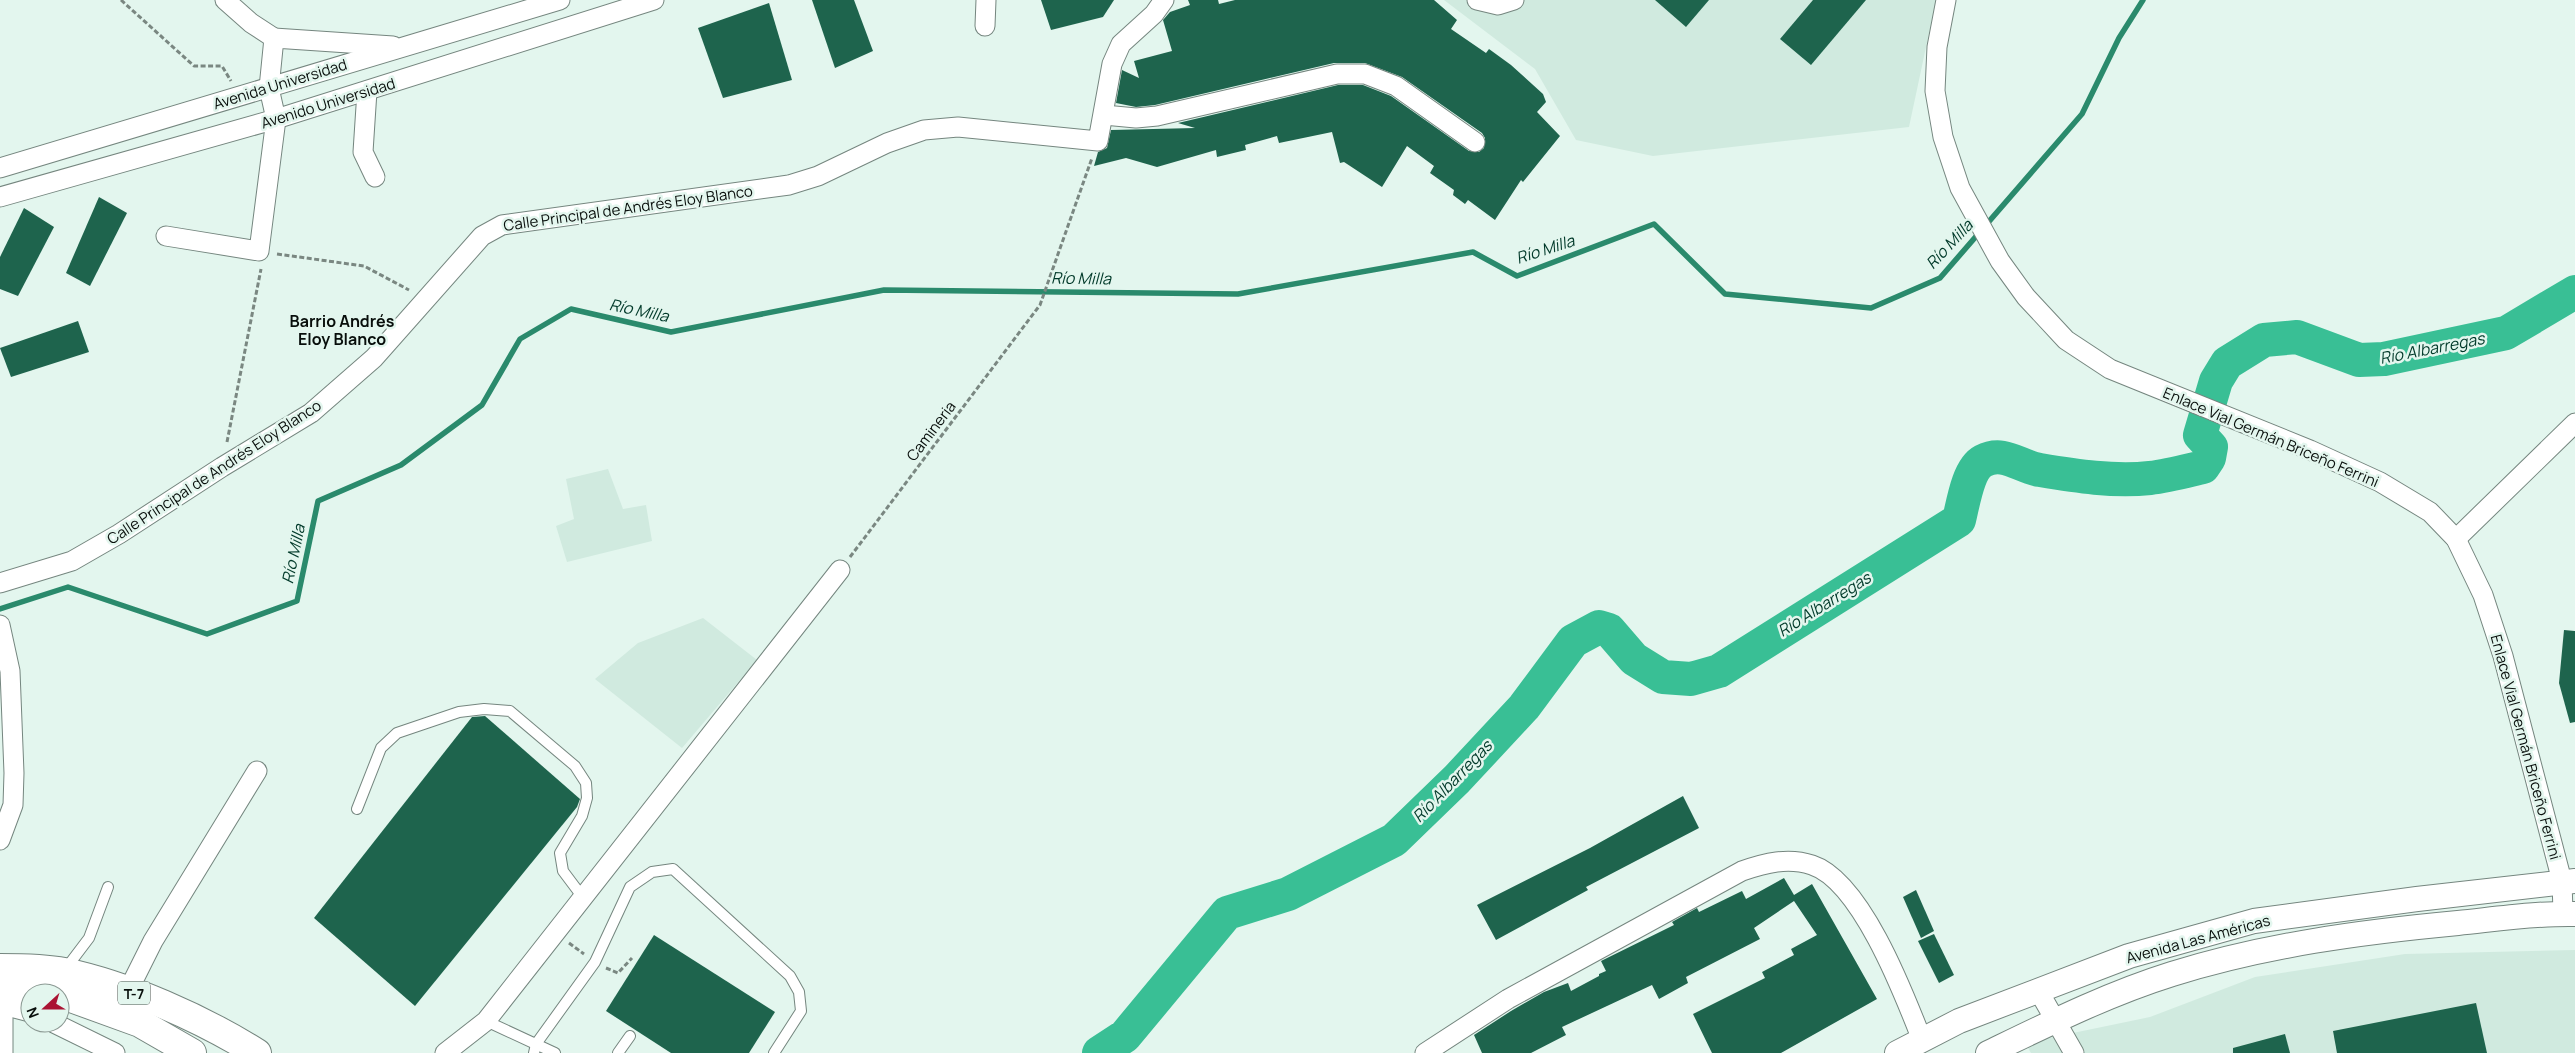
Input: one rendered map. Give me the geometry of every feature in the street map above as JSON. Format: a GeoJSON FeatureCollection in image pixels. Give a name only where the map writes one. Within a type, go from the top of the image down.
{"type":"FeatureCollection","features":[{"type":"Feature","properties":{"kind":"highway","name":"T-7"},"geometry":{"type":"LineString","coordinates":[[70,984],[128,991],[226,1034],[256,1053]]}},
{"type":"Feature","properties":{"kind":"highway","name":"T-7"},"geometry":{"type":"LineString","coordinates":[[2,988],[20,986]]}},
{"type":"Feature","properties":{"kind":"highway","name":"T-7"},"geometry":{"type":"LineString","coordinates":[[70,987],[140,1023],[192,1053]]}},
{"type":"Feature","properties":{"kind":"highway"},"geometry":{"type":"LineString","coordinates":[[2,988],[20,990]]}},
{"type":"Feature","properties":{"kind":"street"},"geometry":{"type":"LineString","coordinates":[[225,0],[251,24],[274,38],[407,47]]}},
{"type":"Feature","properties":{"kind":"street","name":"Avenido Universidad"},"geometry":{"type":"LineString","coordinates":[[0,197],[276,119],[654,0]]}},
{"type":"Feature","properties":{"kind":"street"},"geometry":{"type":"LineString","coordinates":[[985,26],[986,0]]}},
{"type":"Feature","properties":{"kind":"street"},"geometry":{"type":"LineString","coordinates":[[1098,141],[1112,64],[1121,44],[1154,14],[1164,0]]}},
{"type":"Feature","properties":{"kind":"street"},"geometry":{"type":"LineString","coordinates":[[1477,0],[1498,5],[1514,0]]}},
{"type":"Feature","properties":{"kind":"street","name":"Enlace Vial Germán Briceño Ferrini"},"geometry":{"type":"LineString","coordinates":[[1946,0],[1937,47],[1935,91],[1943,137],[1960,188],[2000,262],[2026,297],[2066,340],[2110,369],[2310,450],[2380,482],[2430,512],[2456,539],[2484,595],[2503,656],[2569,881],[2569,914]]}},
{"type":"Feature","properties":{"kind":"street","name":"Avenida Universidad"},"geometry":{"type":"LineString","coordinates":[[0,168],[407,47],[550,2]]}},
{"type":"Feature","properties":{"kind":"street"},"geometry":{"type":"LineString","coordinates":[[166,236],[259,251],[276,119],[269,88],[274,38]]}},
{"type":"Feature","properties":{"kind":"street"},"geometry":{"type":"LineString","coordinates":[[1104,115],[1136,118],[1158,116],[1337,74],[1365,74],[1396,86],[1475,142]]}},
{"type":"Feature","properties":{"kind":"street"},"geometry":{"type":"LineString","coordinates":[[367,91],[363,152],[375,177]]}},
{"type":"Feature","properties":{"kind":"street","name":"Calle Principal de Andrés Eloy Blanco"},"geometry":{"type":"LineString","coordinates":[[0,582],[72,561],[119,534],[222,467],[311,413],[374,358],[482,236],[508,224],[789,185],[818,176],[887,143],[924,130],[958,127],[1098,141]]}},
{"type":"Feature","properties":{"kind":"street"},"geometry":{"type":"LineString","coordinates":[[2456,539],[2575,423]]}},
{"type":"Feature","properties":{"kind":"street"},"geometry":{"type":"LineString","coordinates":[[445,1053],[486,1021],[584,899],[840,570]]}},
{"type":"Feature","properties":{"kind":"street"},"geometry":{"type":"LineString","coordinates":[[0,625],[10,671],[14,781],[13,805],[0,840]]}},
{"type":"Feature","properties":{"kind":"street"},"geometry":{"type":"LineString","coordinates":[[128,991],[153,941],[258,771]]}},
{"type":"Feature","properties":{"kind":"street"},"geometry":{"type":"LineString","coordinates":[[1425,1053],[1508,999],[1742,871],[1765,863],[1792,860],[1814,865],[1836,880],[1857,904],[1877,938],[1922,1040]]}},
{"type":"Feature","properties":{"kind":"street","name":"Avenida Las Américas"},"geometry":{"type":"LineString","coordinates":[[1897,1053],[1959,1021],[2129,956],[2254,921],[2569,881]]}},
{"type":"Feature","properties":{"kind":"street","name":"Avenida Las Américas"},"geometry":{"type":"LineString","coordinates":[[1988,1053],[2056,1020],[2172,974],[2329,937],[2569,914]]}},
{"type":"Feature","properties":{"kind":"street"},"geometry":{"type":"LineString","coordinates":[[2,988],[20,1003]]}},
{"type":"Feature","properties":{"kind":"street"},"geometry":{"type":"LineString","coordinates":[[2,988],[3,1053]]}},
{"type":"Feature","properties":{"kind":"street"},"geometry":{"type":"LineString","coordinates":[[2038,990],[2074,1053]]}},
{"type":"Feature","properties":{"kind":"street"},"geometry":{"type":"LineString","coordinates":[[70,1031],[115,1053]]}},
{"type":"Feature","properties":{"kind":"lane"},"geometry":{"type":"LineString","coordinates":[[357,809],[381,748],[397,733],[459,712],[484,709],[510,711],[575,766],[586,783],[587,798],[582,816],[560,853],[563,870],[584,899]]}},
{"type":"Feature","properties":{"kind":"lane"},"geometry":{"type":"LineString","coordinates":[[535,1048],[595,962],[630,887],[652,872],[673,868],[790,976],[799,992],[801,1011],[774,1053]]}},
{"type":"Feature","properties":{"kind":"lane"},"geometry":{"type":"LineString","coordinates":[[62,983],[89,938],[108,887]]}},
{"type":"Feature","properties":{"kind":"lane"},"geometry":{"type":"LineString","coordinates":[[486,1021],[535,1048],[555,1053]]}},
{"type":"Feature","properties":{"kind":"lane"},"geometry":{"type":"LineString","coordinates":[[618,1053],[630,1036]]}},
{"type":"Feature","properties":{"kind":"path"},"geometry":{"type":"LineString","coordinates":[[121,0],[194,66],[222,66],[240,96]]}},
{"type":"Feature","properties":{"kind":"path","name":"Camineria"},"geometry":{"type":"LineString","coordinates":[[840,570],[1040,305],[1098,141]]}},
{"type":"Feature","properties":{"kind":"path"},"geometry":{"type":"LineString","coordinates":[[222,467],[261,269],[259,251],[364,266],[425,299]]}},
{"type":"Feature","properties":{"kind":"shaded area"},"geometry":{"type":"Polygon","coordinates":[[[1444,0],[1936,0],[1909,127],[1653,156],[1576,140],[1535,69],[1444,0]]]}},
{"type":"Feature","properties":{"kind":"shaded area"},"geometry":{"type":"Polygon","coordinates":[[[608,469],[623,509],[646,505],[652,541],[567,562],[556,526],[574,519],[566,479],[608,469]]]}},
{"type":"Feature","properties":{"kind":"shaded area"},"geometry":{"type":"Polygon","coordinates":[[[703,618],[757,660],[682,748],[595,679],[638,643],[703,618]]]}},
{"type":"Feature","properties":{"kind":"shaded area"},"geometry":{"type":"Polygon","coordinates":[[[2575,950],[2575,1053],[2031,1053],[2025,1043],[2150,1017],[2255,977],[2405,954],[2575,950]]]}},
{"type":"Feature","properties":{"kind":"building"},"geometry":{"type":"Polygon","coordinates":[[[812,0],[854,0],[873,51],[835,68],[812,0]]]}},
{"type":"Feature","properties":{"kind":"building"},"geometry":{"type":"Polygon","coordinates":[[[1041,0],[1114,0],[1103,17],[1051,30],[1041,0]]]}},
{"type":"Feature","properties":{"kind":"building"},"geometry":{"type":"Polygon","coordinates":[[[1188,0],[1218,0],[1219,4],[1235,0],[1434,0],[1457,20],[1451,29],[1486,53],[1489,49],[1511,65],[1543,94],[1546,102],[1537,112],[1560,136],[1523,182],[1521,180],[1495,220],[1468,200],[1465,204],[1453,195],[1454,190],[1430,173],[1434,166],[1407,146],[1382,187],[1344,162],[1340,163],[1332,132],[1279,143],[1277,136],[1245,145],[1246,150],[1217,157],[1216,150],[1157,167],[1126,158],[1094,166],[1098,152],[1107,148],[1111,130],[1195,128],[1178,123],[1338,85],[1363,85],[1391,96],[1469,151],[1479,152],[1484,148],[1485,138],[1482,133],[1402,77],[1365,63],[1334,63],[1155,105],[1136,107],[1116,103],[1122,70],[1139,78],[1134,61],[1172,51],[1163,20],[1170,12],[1190,5],[1188,0]]]}},
{"type":"Feature","properties":{"kind":"building"},"geometry":{"type":"Polygon","coordinates":[[[1655,0],[1709,0],[1686,27],[1655,0]]]}},
{"type":"Feature","properties":{"kind":"building"},"geometry":{"type":"Polygon","coordinates":[[[1813,0],[1866,0],[1811,65],[1780,39],[1813,0]]]}},
{"type":"Feature","properties":{"kind":"building"},"geometry":{"type":"Polygon","coordinates":[[[769,3],[792,80],[723,98],[698,28],[769,3]]]}},
{"type":"Feature","properties":{"kind":"building"},"geometry":{"type":"Polygon","coordinates":[[[99,197],[127,213],[90,286],[66,273],[99,197]]]}},
{"type":"Feature","properties":{"kind":"building"},"geometry":{"type":"Polygon","coordinates":[[[24,208],[54,227],[18,296],[0,289],[0,257],[24,208]]]}},
{"type":"Feature","properties":{"kind":"building"},"geometry":{"type":"Polygon","coordinates":[[[78,321],[89,352],[11,377],[0,348],[78,321]]]}},
{"type":"Feature","properties":{"kind":"building"},"geometry":{"type":"Polygon","coordinates":[[[2564,630],[2575,631],[2575,722],[2570,723],[2559,683],[2564,630]]]}},
{"type":"Feature","properties":{"kind":"building"},"geometry":{"type":"Polygon","coordinates":[[[485,716],[580,799],[577,807],[415,1006],[314,918],[472,717],[485,716]]]}},
{"type":"Feature","properties":{"kind":"building"},"geometry":{"type":"Polygon","coordinates":[[[1683,796],[1699,828],[1586,887],[1588,890],[1496,940],[1477,905],[1590,848],[1683,796]]]}},
{"type":"Feature","properties":{"kind":"building"},"geometry":{"type":"Polygon","coordinates":[[[1784,878],[1794,895],[1812,884],[1877,999],[1781,1053],[1712,1053],[1693,1014],[1765,978],[1762,972],[1794,955],[1791,949],[1817,935],[1794,901],[1754,928],[1760,939],[1686,977],[1688,983],[1659,999],[1652,985],[1562,1027],[1566,1035],[1531,1053],[1482,1053],[1474,1035],[1511,1011],[1544,992],[1568,983],[1571,991],[1599,976],[1599,974],[1606,971],[1601,961],[1674,925],[1672,922],[1697,908],[1699,912],[1742,891],[1746,899],[1784,878]]]}},
{"type":"Feature","properties":{"kind":"building"},"geometry":{"type":"Polygon","coordinates":[[[1916,890],[1934,931],[1921,938],[1903,897],[1916,890]]]}},
{"type":"Feature","properties":{"kind":"building"},"geometry":{"type":"Polygon","coordinates":[[[1934,934],[1954,975],[1939,983],[1918,941],[1934,934]]]}},
{"type":"Feature","properties":{"kind":"building"},"geometry":{"type":"Polygon","coordinates":[[[654,935],[775,1012],[749,1053],[671,1053],[606,1011],[654,935]]]}},
{"type":"Feature","properties":{"kind":"building"},"geometry":{"type":"Polygon","coordinates":[[[2476,1003],[2487,1053],[2337,1053],[2333,1031],[2476,1003]]]}},
{"type":"Feature","properties":{"kind":"building"},"geometry":{"type":"Polygon","coordinates":[[[2285,1034],[2290,1053],[2233,1053],[2233,1048],[2285,1034]]]}},
{"type":"Feature","properties":{"kind":"waterway","name":"Río Milla"},"geometry":{"type":"LineString","coordinates":[[0,609],[68,587],[207,634],[297,601],[318,501],[401,465],[482,405],[520,339],[571,309],[671,332],[884,290],[1238,294],[1473,252],[1517,276],[1654,224],[1725,294],[1871,308],[1940,278],[2082,114],[2119,38],[2143,0]]}},
{"type":"Feature","properties":{"kind":"waterway","name":"Río Albarregas"},"geometry":{"type":"LineString","coordinates":[[1099,1053],[1125,1036],[1227,913],[1288,894],[1394,840],[1457,779],[1524,707],[1573,641],[1599,627],[1609,630],[1634,659],[1663,677],[1691,679],[1719,671],[1959,520],[1964,496],[1973,471],[1983,461],[1998,457],[2040,470],[2109,479],[2157,477],[2203,467],[2209,458],[2211,447],[2200,435],[2216,381],[2227,363],[2264,340],[2297,337],[2359,360],[2384,359],[2506,333],[2575,292]]}},
{"type":"Feature","properties":{"kind":"district","name":"Barrio Andrés Eloy Blanco"},"geometry":{"type":"Point","coordinates":[342,330]}}]}
